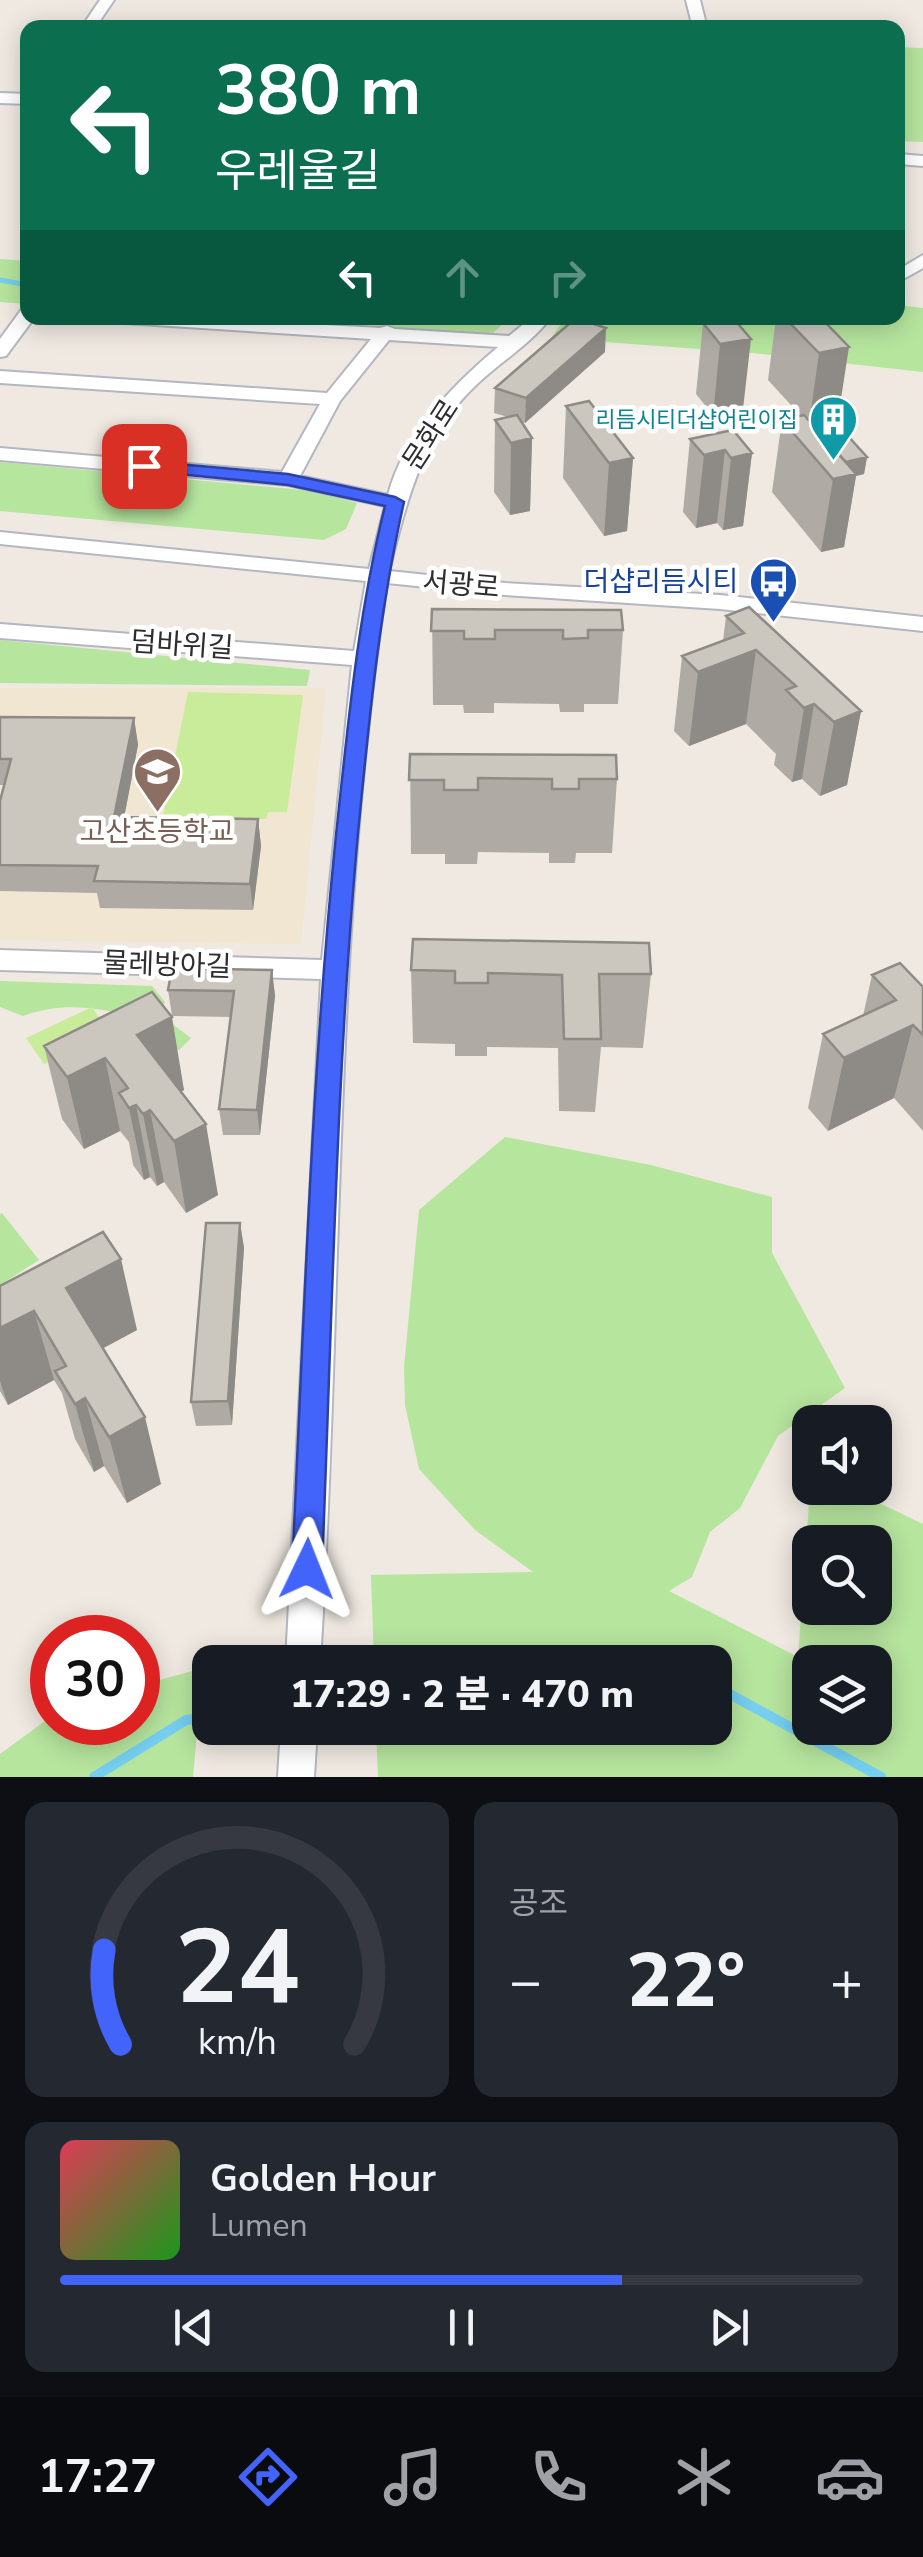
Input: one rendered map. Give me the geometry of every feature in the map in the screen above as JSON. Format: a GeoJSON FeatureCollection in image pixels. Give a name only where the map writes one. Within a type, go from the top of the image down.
{"type":"FeatureCollection","features":[{"type":"Feature","properties":{"kind":"street"},"geometry":{"type":"LineString","coordinates":[[0,352],[20,323]]}},
{"type":"Feature","properties":{"kind":"street"},"geometry":{"type":"LineString","coordinates":[[256,325],[512,342]]}},
{"type":"Feature","properties":{"kind":"street","name":"문화로"},"geometry":{"type":"LineString","coordinates":[[304,1645],[334,970],[364,660],[377,576],[395,502],[433,424],[466,384],[533,325]]}},
{"type":"Feature","properties":{"kind":"street"},"geometry":{"type":"LineString","coordinates":[[288,479],[332,400],[387,332]]}},
{"type":"Feature","properties":{"kind":"street"},"geometry":{"type":"LineString","coordinates":[[0,377],[332,400]]}},
{"type":"Feature","properties":{"kind":"street"},"geometry":{"type":"LineString","coordinates":[[0,454],[288,479],[395,502]]}},
{"type":"Feature","properties":{"kind":"street","name":"서광로"},"geometry":{"type":"LineString","coordinates":[[0,538],[377,576],[720,602],[923,624]]}},
{"type":"Feature","properties":{"kind":"street","name":"덤바위길"},"geometry":{"type":"LineString","coordinates":[[0,631],[364,660]]}},
{"type":"Feature","properties":{"kind":"street","name":"물레방아길"},"geometry":{"type":"LineString","coordinates":[[0,960],[334,970]]}},
{"type":"Feature","properties":{"kind":"street"},"geometry":{"type":"LineString","coordinates":[[296,1777],[298,1745]]}},
{"type":"Feature","properties":{"kind":"shaded area","name":"고산초등학교"},"geometry":{"type":"Polygon","coordinates":[[[0,688],[326,688],[301,944],[0,940],[0,688]]]}},
{"type":"Feature","properties":{"kind":"green space"},"geometry":{"type":"Polygon","coordinates":[[[905,47],[923,48],[923,142],[905,141],[905,47]]]}},
{"type":"Feature","properties":{"kind":"green space"},"geometry":{"type":"Polygon","coordinates":[[[0,259],[20,260],[20,303],[0,302],[0,259]]]}},
{"type":"Feature","properties":{"kind":"green space"},"geometry":{"type":"Polygon","coordinates":[[[905,306],[923,308],[923,372],[752,353],[551,338],[560,325],[905,325],[905,306]]]}},
{"type":"Feature","properties":{"kind":"green space"},"geometry":{"type":"Polygon","coordinates":[[[367,325],[502,325],[490,336],[367,325]]]}},
{"type":"Feature","properties":{"kind":"green space"},"geometry":{"type":"Polygon","coordinates":[[[0,462],[314,491],[357,503],[346,529],[324,540],[0,511],[0,462]]]}},
{"type":"Feature","properties":{"kind":"green space"},"geometry":{"type":"Polygon","coordinates":[[[0,640],[310,670],[307,686],[0,683],[0,640]]]}},
{"type":"Feature","properties":{"kind":"green space"},"geometry":{"type":"Polygon","coordinates":[[[188,692],[303,695],[287,812],[268,812],[266,819],[163,816],[188,692]]]}},
{"type":"Feature","properties":{"kind":"green space"},"geometry":{"type":"Polygon","coordinates":[[[0,981],[152,986],[165,1002],[159,1014],[191,1038],[179,1050],[139,1033],[130,1015],[102,1010],[63,1007],[23,1016],[0,1007],[0,981]]]}},
{"type":"Feature","properties":{"kind":"green space"},"geometry":{"type":"Polygon","coordinates":[[[92,1007],[110,1033],[44,1064],[26,1038],[92,1007]]]}},
{"type":"Feature","properties":{"kind":"green space"},"geometry":{"type":"Polygon","coordinates":[[[505,1137],[651,1165],[772,1197],[772,1253],[845,1388],[821,1405],[792,1405],[792,1426],[778,1436],[740,1508],[710,1532],[692,1577],[669,1591],[792,1654],[792,1745],[892,1745],[892,1645],[799,1645],[800,1625],[892,1625],[892,1525],[807,1525],[809,1505],[883,1505],[923,1524],[923,1777],[378,1777],[377,1745],[732,1745],[732,1645],[373,1645],[371,1575],[533,1572],[475,1530],[419,1469],[405,1405],[404,1367],[419,1210],[505,1137]]]}},
{"type":"Feature","properties":{"kind":"green space"},"geometry":{"type":"Polygon","coordinates":[[[0,1214],[39,1260],[0,1285],[0,1214]]]}},
{"type":"Feature","properties":{"kind":"green space"},"geometry":{"type":"Polygon","coordinates":[[[192,1671],[192,1745],[196,1745],[193,1777],[0,1777],[0,1754],[30,1732],[30,1745],[160,1745],[160,1680],[192,1671]]]}},
{"type":"Feature","properties":{"kind":"building"},"geometry":{"type":"Polygon","coordinates":[[[568,325],[606,328],[526,398],[495,388],[568,325]]]}},
{"type":"Feature","properties":{"kind":"building"},"geometry":{"type":"Polygon","coordinates":[[[705,325],[739,325],[751,339],[720,344],[705,325]]]}},
{"type":"Feature","properties":{"kind":"building"},"geometry":{"type":"Polygon","coordinates":[[[792,325],[828,325],[849,347],[819,353],[792,325]]]}},
{"type":"Feature","properties":{"kind":"building"},"geometry":{"type":"Polygon","coordinates":[[[589,401],[633,458],[609,463],[566,406],[589,401]]]}},
{"type":"Feature","properties":{"kind":"building"},"geometry":{"type":"Polygon","coordinates":[[[517,415],[532,438],[511,443],[495,420],[517,415]]]}},
{"type":"Feature","properties":{"kind":"building"},"geometry":{"type":"Polygon","coordinates":[[[804,415],[856,474],[833,479],[782,420],[804,415]]]}},
{"type":"Feature","properties":{"kind":"building"},"geometry":{"type":"Polygon","coordinates":[[[838,425],[867,457],[846,462],[816,429],[838,425]]]}},
{"type":"Feature","properties":{"kind":"building"},"geometry":{"type":"Polygon","coordinates":[[[733,430],[752,453],[731,458],[725,450],[704,455],[690,439],[733,430]]]}},
{"type":"Feature","properties":{"kind":"building"},"geometry":{"type":"Polygon","coordinates":[[[749,607],[861,711],[834,722],[814,704],[804,708],[786,690],[796,686],[756,650],[698,672],[682,656],[744,633],[726,616],[749,607]]]}},
{"type":"Feature","properties":{"kind":"building"},"geometry":{"type":"Polygon","coordinates":[[[432,609],[621,610],[623,630],[588,630],[588,638],[563,639],[563,630],[495,630],[495,639],[464,639],[464,631],[431,631],[432,609]]]}},
{"type":"Feature","properties":{"kind":"building"},"geometry":{"type":"Polygon","coordinates":[[[0,717],[134,718],[114,817],[258,819],[250,884],[94,881],[98,866],[0,865],[0,801],[11,759],[0,759],[0,717]]]}},
{"type":"Feature","properties":{"kind":"building"},"geometry":{"type":"Polygon","coordinates":[[[410,754],[616,755],[617,779],[579,779],[579,789],[552,789],[552,779],[478,778],[478,790],[444,790],[444,780],[409,780],[410,754]]]}},
{"type":"Feature","properties":{"kind":"building"},"geometry":{"type":"Polygon","coordinates":[[[413,939],[649,943],[651,974],[599,974],[601,1039],[564,1039],[562,975],[488,973],[488,983],[455,983],[455,971],[411,970],[413,939]]]}},
{"type":"Feature","properties":{"kind":"building"},"geometry":{"type":"Polygon","coordinates":[[[900,963],[923,987],[923,1035],[913,1025],[844,1058],[823,1034],[896,1000],[872,975],[900,963]]]}},
{"type":"Feature","properties":{"kind":"building"},"geometry":{"type":"Polygon","coordinates":[[[172,968],[272,970],[257,1110],[219,1109],[234,991],[168,990],[172,968]]]}},
{"type":"Feature","properties":{"kind":"building"},"geometry":{"type":"Polygon","coordinates":[[[152,992],[172,1017],[137,1035],[206,1124],[174,1141],[150,1110],[143,1114],[136,1105],[129,1108],[119,1093],[128,1088],[105,1058],[67,1077],[44,1046],[152,992]]]}},
{"type":"Feature","properties":{"kind":"building"},"geometry":{"type":"Polygon","coordinates":[[[206,1223],[240,1223],[228,1401],[191,1402],[206,1223]]]}},
{"type":"Feature","properties":{"kind":"building"},"geometry":{"type":"Polygon","coordinates":[[[103,1232],[121,1259],[66,1288],[145,1417],[109,1437],[85,1398],[75,1404],[55,1371],[66,1366],[34,1311],[0,1328],[0,1286],[103,1232]]]}},
{"type":"Feature","properties":{"kind":"waterway"},"geometry":{"type":"LineString","coordinates":[[0,280],[20,284]]}},
{"type":"Feature","properties":{"kind":"waterway"},"geometry":{"type":"LineString","coordinates":[[732,1695],[881,1777]]}},
{"type":"Feature","properties":{"kind":"waterway"},"geometry":{"type":"LineString","coordinates":[[94,1777],[192,1719]]}},
{"type":"Feature","properties":{"kind":"place","name":"리듬시티더샵어린이집"},"geometry":{"type":"Point","coordinates":[833,462]}},
{"type":"Feature","properties":{"kind":"place","name":"더샵리듬시티"},"geometry":{"type":"Point","coordinates":[773,624]}},
{"type":"Feature","properties":{"kind":"place","name":"고산초등학교"},"geometry":{"type":"Point","coordinates":[157,814]}},
{"type":"Feature","properties":{"kind":"route"},"geometry":{"type":"LineString","coordinates":[[144,466],[288,479],[395,502],[377,576],[364,660],[334,970],[307,1569]]}}]}
